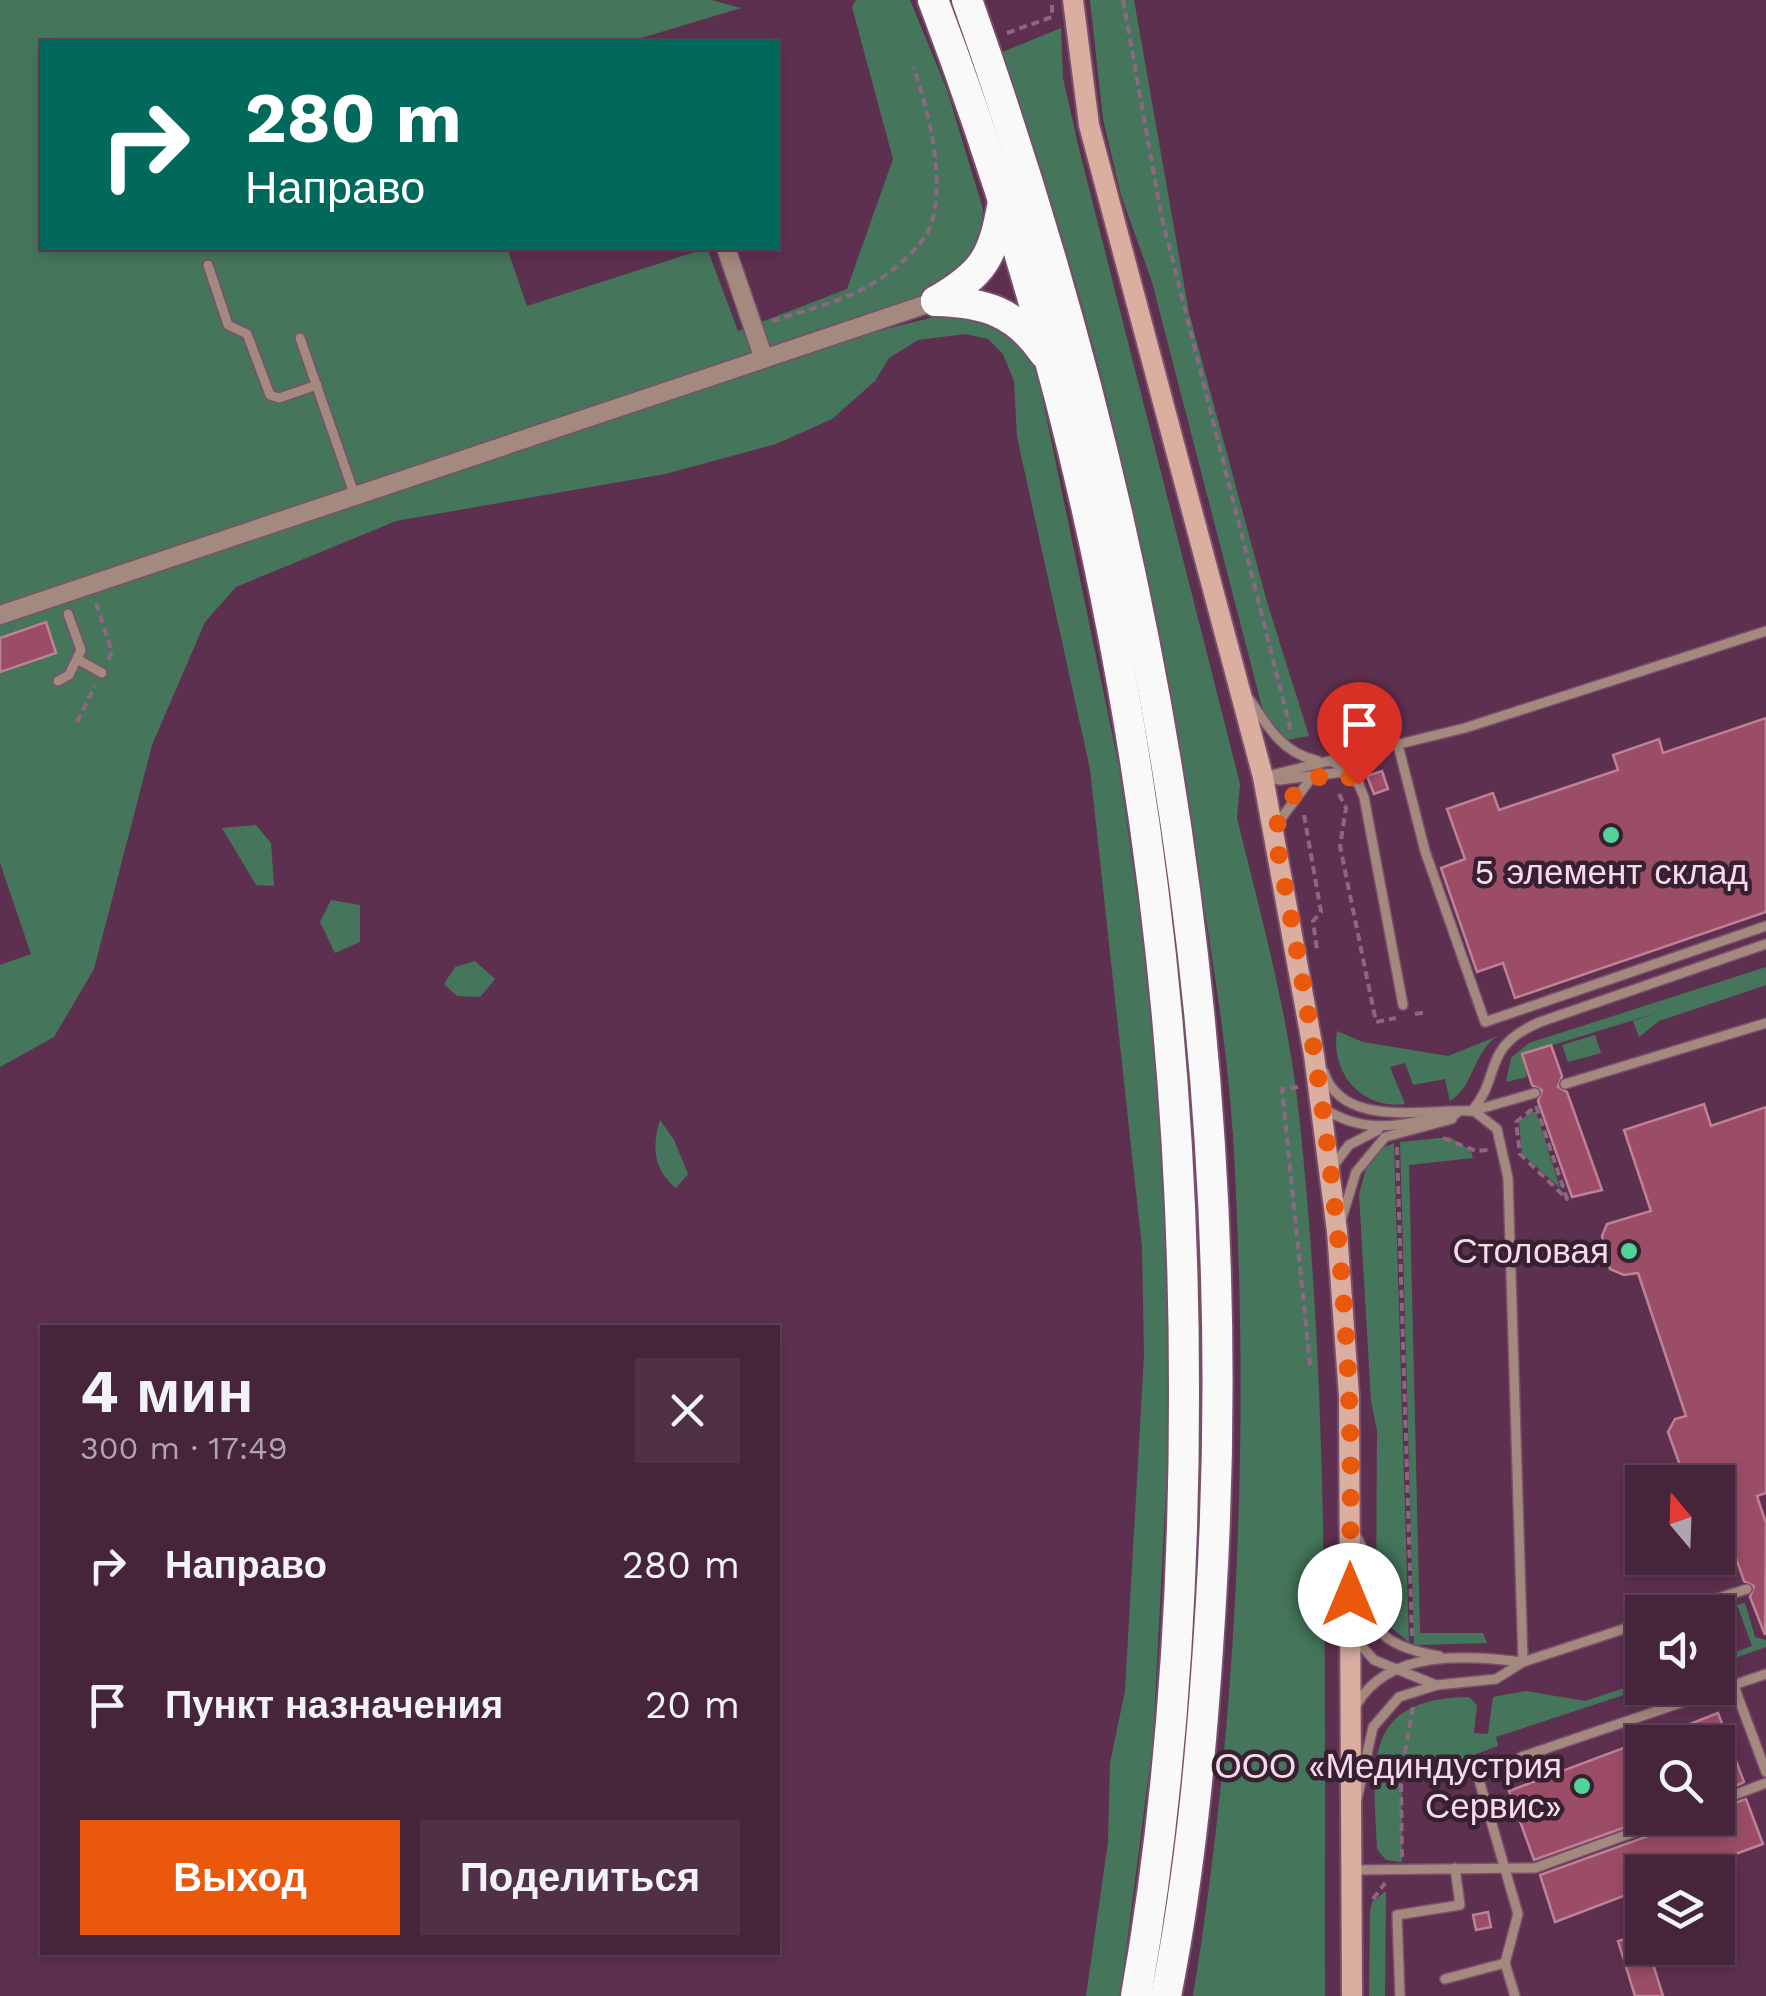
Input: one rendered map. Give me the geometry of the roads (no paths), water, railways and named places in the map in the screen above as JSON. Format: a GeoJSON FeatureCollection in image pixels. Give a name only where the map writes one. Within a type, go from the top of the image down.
{"type":"FeatureCollection","features":[{"type":"Feature","properties":{"kind":"highway"},"geometry":{"type":"LineString","coordinates":[[933,0],[1004,196],[1080,474],[1134,746],[1168,1007],[1182,1191],[1183,1559],[1166,1786],[1136,1996]]}},
{"type":"Feature","properties":{"kind":"highway"},"geometry":{"type":"LineString","coordinates":[[968,0],[1020,151],[1091,388],[1174,798],[1200,1001],[1212,1132],[1218,1293],[1217,1502],[1186,1898],[1166,1996]]}},
{"type":"Feature","properties":{"kind":"highway"},"geometry":{"type":"LineString","coordinates":[[936,302],[963,286],[992,253],[1004,196]]}},
{"type":"Feature","properties":{"kind":"highway"},"geometry":{"type":"LineString","coordinates":[[936,302],[974,302],[1007,314],[1029,330],[1052,364]]}},
{"type":"Feature","properties":{"kind":"main road"},"geometry":{"type":"LineString","coordinates":[[1073,0],[1089,126],[1263,776],[1310,1034],[1330,1176],[1349,1396],[1352,1996]]}},
{"type":"Feature","properties":{"kind":"street"},"geometry":{"type":"LineString","coordinates":[[727,250],[764,359]]}},
{"type":"Feature","properties":{"kind":"street"},"geometry":{"type":"LineString","coordinates":[[0,614],[936,302]]}},
{"type":"Feature","properties":{"kind":"lane"},"geometry":{"type":"LineString","coordinates":[[208,266],[228,325],[247,334],[272,398],[317,385]]}},
{"type":"Feature","properties":{"kind":"lane"},"geometry":{"type":"LineString","coordinates":[[300,338],[355,496]]}},
{"type":"Feature","properties":{"kind":"lane"},"geometry":{"type":"LineString","coordinates":[[58,682],[69,676],[81,650],[68,614]]}},
{"type":"Feature","properties":{"kind":"lane"},"geometry":{"type":"LineString","coordinates":[[1263,776],[1466,728],[1766,631]]}},
{"type":"Feature","properties":{"kind":"lane"},"geometry":{"type":"LineString","coordinates":[[79,660],[102,673]]}},
{"type":"Feature","properties":{"kind":"lane"},"geometry":{"type":"LineString","coordinates":[[1238,683],[1276,740],[1317,761],[1347,767],[1359,784],[1403,1005]]}},
{"type":"Feature","properties":{"kind":"lane"},"geometry":{"type":"LineString","coordinates":[[1398,745],[1425,851],[1485,1022],[1766,926]]}},
{"type":"Feature","properties":{"kind":"lane"},"geometry":{"type":"LineString","coordinates":[[1263,776],[1280,780],[1342,772],[1359,784]]}},
{"type":"Feature","properties":{"kind":"lane"},"geometry":{"type":"LineString","coordinates":[[1274,831],[1299,789],[1312,776]]}},
{"type":"Feature","properties":{"kind":"lane"},"geometry":{"type":"LineString","coordinates":[[1474,1111],[1502,1046],[1511,1036],[1766,944]]}},
{"type":"Feature","properties":{"kind":"lane"},"geometry":{"type":"LineString","coordinates":[[1564,1084],[1766,1023]]}},
{"type":"Feature","properties":{"kind":"lane"},"geometry":{"type":"LineString","coordinates":[[1310,1034],[1328,1083],[1359,1107],[1396,1113],[1474,1111],[1498,1129],[1508,1178],[1523,1662]]}},
{"type":"Feature","properties":{"kind":"lane"},"geometry":{"type":"LineString","coordinates":[[1337,1231],[1356,1172],[1385,1137],[1535,1093]]}},
{"type":"Feature","properties":{"kind":"lane"},"geometry":{"type":"LineString","coordinates":[[1320,1107],[1358,1126],[1405,1123],[1474,1111]]}},
{"type":"Feature","properties":{"kind":"lane"},"geometry":{"type":"LineString","coordinates":[[1330,1176],[1349,1145],[1405,1123]]}},
{"type":"Feature","properties":{"kind":"lane"},"geometry":{"type":"LineString","coordinates":[[1350,1528],[1365,1562],[1372,1618],[1389,1640],[1413,1652],[1456,1659],[1523,1662]]}},
{"type":"Feature","properties":{"kind":"lane"},"geometry":{"type":"LineString","coordinates":[[1726,1595],[1747,1588]]}},
{"type":"Feature","properties":{"kind":"lane"},"geometry":{"type":"LineString","coordinates":[[1350,1628],[1358,1646],[1394,1670],[1437,1685]]}},
{"type":"Feature","properties":{"kind":"lane"},"geometry":{"type":"LineString","coordinates":[[1351,1808],[1364,1778],[1373,1726],[1398,1696],[1437,1685],[1496,1679],[1523,1662],[1625,1629]]}},
{"type":"Feature","properties":{"kind":"lane"},"geometry":{"type":"LineString","coordinates":[[1351,1715],[1364,1692],[1394,1670],[1456,1659]]}},
{"type":"Feature","properties":{"kind":"lane"},"geometry":{"type":"LineString","coordinates":[[1735,1686],[1766,1674]]}},
{"type":"Feature","properties":{"kind":"lane"},"geometry":{"type":"LineString","coordinates":[[1735,1689],[1766,1772]]}},
{"type":"Feature","properties":{"kind":"lane"},"geometry":{"type":"LineString","coordinates":[[1521,1757],[1677,1705]]}},
{"type":"Feature","properties":{"kind":"lane"},"geometry":{"type":"LineString","coordinates":[[1475,1766],[1518,1914],[1505,1962],[1515,1996]]}},
{"type":"Feature","properties":{"kind":"lane"},"geometry":{"type":"LineString","coordinates":[[1735,1795],[1766,1783]]}},
{"type":"Feature","properties":{"kind":"lane"},"geometry":{"type":"LineString","coordinates":[[1352,1870],[1535,1868],[1626,1835]]}},
{"type":"Feature","properties":{"kind":"lane"},"geometry":{"type":"LineString","coordinates":[[1400,1996],[1396,1915],[1460,1905],[1455,1868]]}},
{"type":"Feature","properties":{"kind":"lane"},"geometry":{"type":"LineString","coordinates":[[1446,1978],[1505,1962]]}},
{"type":"Feature","properties":{"kind":"place","name":"5 элемент склад"},"geometry":{"type":"Point","coordinates":[1611,835]}},
{"type":"Feature","properties":{"kind":"place","name":"Столовая"},"geometry":{"type":"Point","coordinates":[1629,1251]}},
{"type":"Feature","properties":{"kind":"place","name":"ООО «Мединдустрия Сервис»"},"geometry":{"type":"Point","coordinates":[1582,1786]}}]}
